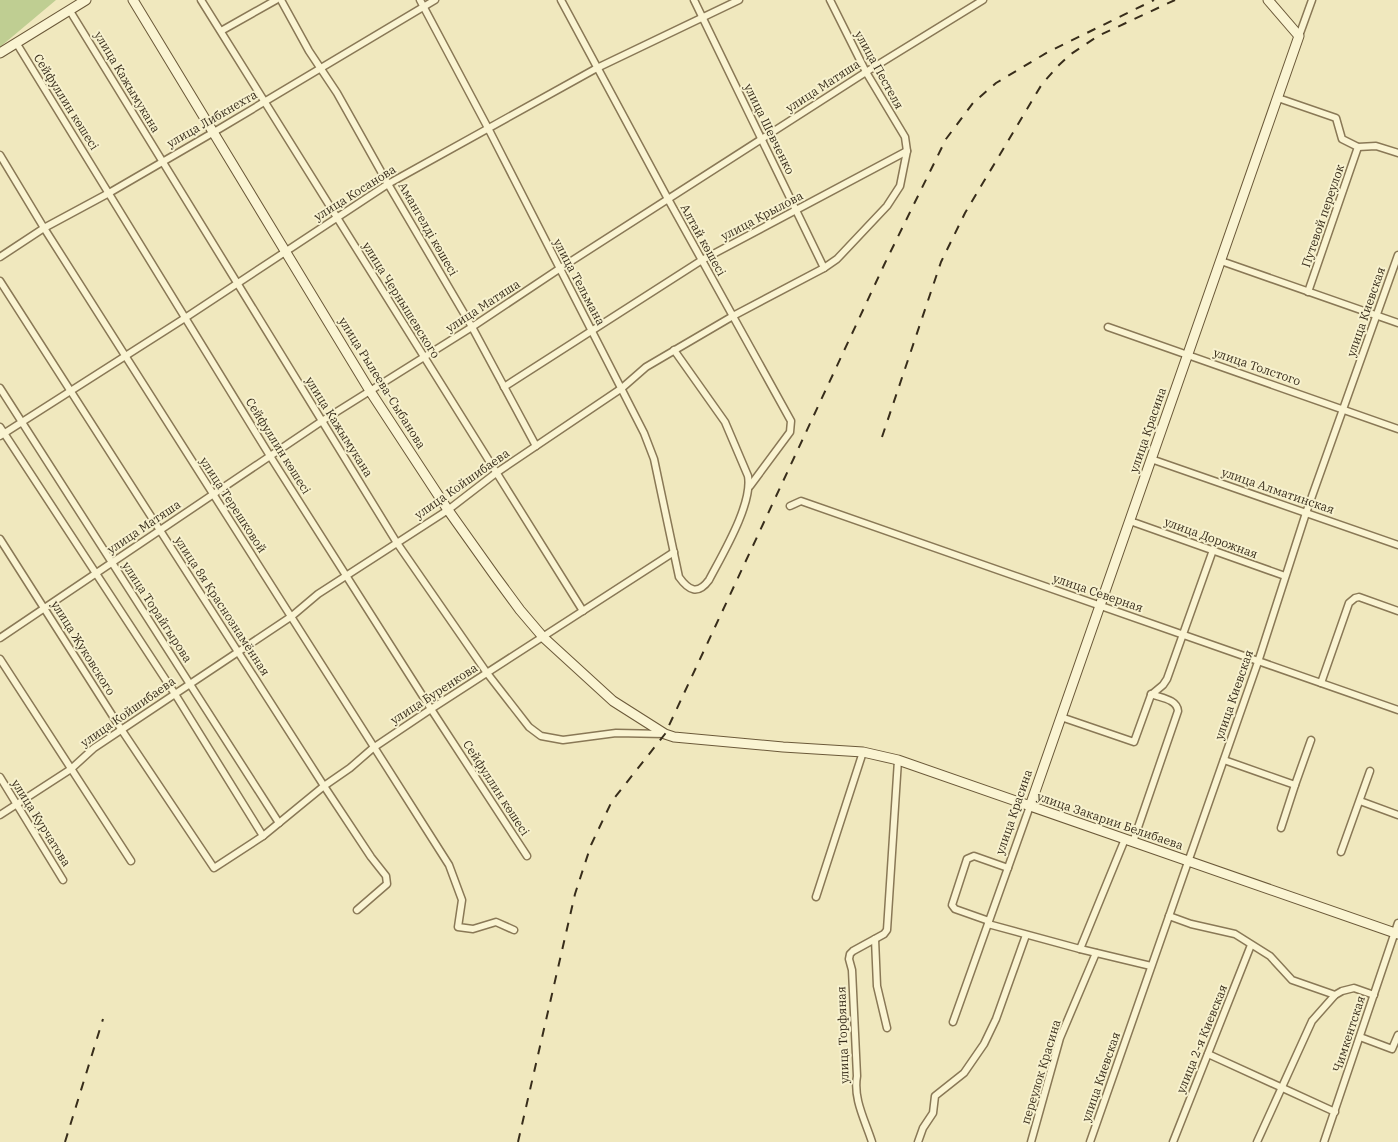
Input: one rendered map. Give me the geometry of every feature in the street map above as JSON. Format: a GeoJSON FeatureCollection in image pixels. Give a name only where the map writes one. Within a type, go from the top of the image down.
{"type":"FeatureCollection","features":[{"type":"Feature","properties":{"kind":"street"},"geometry":{"type":"LineString","coordinates":[[0,51],[86,0]]}},
{"type":"Feature","properties":{"kind":"street","name":"улица Рылеева-Сыбанова"},"geometry":{"type":"LineString","coordinates":[[133,0],[370,391],[448,510],[520,610],[543,637],[613,701],[665,734]]}},
{"type":"Feature","properties":{"kind":"street","name":"улица Чернышевского"},"geometry":{"type":"LineString","coordinates":[[202,0],[583,611]]}},
{"type":"Feature","properties":{"kind":"street"},"geometry":{"type":"LineString","coordinates":[[221,31],[276,0]]}},
{"type":"Feature","properties":{"kind":"street","name":"Амангелді көшесі"},"geometry":{"type":"LineString","coordinates":[[281,0],[309,51],[356,125],[388,184],[472,327],[536,446]]}},
{"type":"Feature","properties":{"kind":"street","name":"улица Тельмана"},"geometry":{"type":"LineString","coordinates":[[420,0],[488,128],[644,433],[654,458],[680,577],[686,586]]}},
{"type":"Feature","properties":{"kind":"street","name":"улица Либкнехта"},"geometry":{"type":"LineString","coordinates":[[0,256],[44,228],[322,69],[435,0]]}},
{"type":"Feature","properties":{"kind":"street","name":"Алтай көшесі"},"geometry":{"type":"LineString","coordinates":[[561,0],[668,199],[792,421],[790,432],[750,486],[740,517],[709,580],[704,587],[695,590],[686,586]]}},
{"type":"Feature","properties":{"kind":"street","name":"улица Шевченко"},"geometry":{"type":"LineString","coordinates":[[694,0],[824,268]]}},
{"type":"Feature","properties":{"kind":"street","name":"улица Косанова"},"geometry":{"type":"LineString","coordinates":[[2,435],[185,318],[388,184],[597,68],[739,0]]}},
{"type":"Feature","properties":{"kind":"street","name":"улица Пестеля"},"geometry":{"type":"LineString","coordinates":[[830,0],[866,72],[905,137],[907,151]]}},
{"type":"Feature","properties":{"kind":"street","name":"улица Матяша"},"geometry":{"type":"LineString","coordinates":[[0,638],[322,421],[472,327],[866,72],[983,0]]}},
{"type":"Feature","properties":{"kind":"street"},"geometry":{"type":"LineString","coordinates":[[1268,0],[1299,36]]}},
{"type":"Feature","properties":{"kind":"street","name":"улица Красина"},"geometry":{"type":"LineString","coordinates":[[954,1022],[1312,0]]}},
{"type":"Feature","properties":{"kind":"street","name":"улица Кажымукана"},"geometry":{"type":"LineString","coordinates":[[70,11],[396,543],[487,673],[529,727],[541,736],[563,740],[616,733],[665,734]]}},
{"type":"Feature","properties":{"kind":"street","name":"Сейфуллин көшесі"},"geometry":{"type":"LineString","coordinates":[[13,45],[108,193],[270,456],[527,856]]}},
{"type":"Feature","properties":{"kind":"street"},"geometry":{"type":"LineString","coordinates":[[1278,98],[1336,118],[1342,139],[1358,147],[1376,146],[1398,152]]}},
{"type":"Feature","properties":{"kind":"street","name":"Путевой переулок"},"geometry":{"type":"LineString","coordinates":[[1308,292],[1358,147]]}},
{"type":"Feature","properties":{"kind":"street","name":"улица Крылова"},"geometry":{"type":"LineString","coordinates":[[504,387],[702,260],[907,151]]}},
{"type":"Feature","properties":{"kind":"street","name":"улица Койшибаева"},"geometry":{"type":"LineString","coordinates":[[0,815],[71,769],[94,748],[121,729],[292,616],[318,594],[448,510],[496,473],[622,388],[646,367],[733,316],[824,268],[837,259],[887,206],[900,186],[907,151]]}},
{"type":"Feature","properties":{"kind":"street","name":"улица Терешковой"},"geometry":{"type":"LineString","coordinates":[[0,155],[44,228],[449,865],[462,900],[458,927],[473,929],[496,922],[514,930]]}},
{"type":"Feature","properties":{"kind":"street","name":"улица Киевская"},"geometry":{"type":"LineString","coordinates":[[1090,1142],[1258,662],[1306,513],[1398,254]]}},
{"type":"Feature","properties":{"kind":"street"},"geometry":{"type":"LineString","coordinates":[[1221,261],[1398,323]]}},
{"type":"Feature","properties":{"kind":"street","name":"улица 8я Краснознамённая"},"geometry":{"type":"LineString","coordinates":[[0,281],[324,786],[371,857],[386,876],[387,884],[357,910]]}},
{"type":"Feature","properties":{"kind":"street","name":"улица Толстого"},"geometry":{"type":"LineString","coordinates":[[1108,328],[1398,429]]}},
{"type":"Feature","properties":{"kind":"street"},"geometry":{"type":"LineString","coordinates":[[674,350],[725,422],[748,476],[750,486]]}},
{"type":"Feature","properties":{"kind":"street","name":"улица Торайгырова"},"geometry":{"type":"LineString","coordinates":[[0,388],[279,823]]}},
{"type":"Feature","properties":{"kind":"street"},"geometry":{"type":"LineString","coordinates":[[0,427],[2,435],[175,694],[263,836]]}},
{"type":"Feature","properties":{"kind":"street","name":"улица Алматинская"},"geometry":{"type":"LineString","coordinates":[[1151,459],[1398,545]]}},
{"type":"Feature","properties":{"kind":"street","name":"улица Северная"},"geometry":{"type":"LineString","coordinates":[[790,506],[801,501],[1397,710]]}},
{"type":"Feature","properties":{"kind":"street","name":"улица Дорожная"},"geometry":{"type":"LineString","coordinates":[[1130,521],[1285,576]]}},
{"type":"Feature","properties":{"kind":"street","name":"улица Жуковского"},"geometry":{"type":"LineString","coordinates":[[0,539],[121,729],[214,868]]}},
{"type":"Feature","properties":{"kind":"street"},"geometry":{"type":"LineString","coordinates":[[1061,717],[1134,742],[1151,694],[1163,685],[1167,679],[1213,550]]}},
{"type":"Feature","properties":{"kind":"street","name":"улица Буренкова"},"geometry":{"type":"LineString","coordinates":[[214,868],[263,836],[373,748],[674,552]]}},
{"type":"Feature","properties":{"kind":"street"},"geometry":{"type":"LineString","coordinates":[[1321,683],[1349,603],[1352,600],[1359,597],[1398,611]]}},
{"type":"Feature","properties":{"kind":"street"},"geometry":{"type":"LineString","coordinates":[[0,659],[131,862]]}},
{"type":"Feature","properties":{"kind":"street"},"geometry":{"type":"LineString","coordinates":[[1080,949],[1129,841],[1178,711],[1175,702],[1151,694]]}},
{"type":"Feature","properties":{"kind":"street"},"geometry":{"type":"LineString","coordinates":[[1397,710],[1398,702]]}},
{"type":"Feature","properties":{"kind":"street","name":"улица Закарии Белибаева"},"geometry":{"type":"LineString","coordinates":[[665,734],[682,738],[863,752],[898,760],[1396,934]]}},
{"type":"Feature","properties":{"kind":"street"},"geometry":{"type":"LineString","coordinates":[[1281,828],[1311,740]]}},
{"type":"Feature","properties":{"kind":"street"},"geometry":{"type":"LineString","coordinates":[[816,898],[863,752]]}},
{"type":"Feature","properties":{"kind":"street","name":"улица Торфяная"},"geometry":{"type":"LineString","coordinates":[[872,1142],[861,1111],[856,1086],[853,979],[849,959],[853,951],[884,934],[887,930],[898,760]]}},
{"type":"Feature","properties":{"kind":"street"},"geometry":{"type":"LineString","coordinates":[[1224,760],[1295,785]]}},
{"type":"Feature","properties":{"kind":"street"},"geometry":{"type":"LineString","coordinates":[[1341,852],[1370,771]]}},
{"type":"Feature","properties":{"kind":"street","name":"улица Курчатова"},"geometry":{"type":"LineString","coordinates":[[0,777],[63,880]]}},
{"type":"Feature","properties":{"kind":"street"},"geometry":{"type":"LineString","coordinates":[[1360,801],[1398,814]]}},
{"type":"Feature","properties":{"kind":"street","name":"улица Красина"},"geometry":{"type":"LineString","coordinates":[[1008,868],[974,856],[967,859],[952,905],[955,909],[989,923],[1026,935],[1151,966]]}},
{"type":"Feature","properties":{"kind":"street"},"geometry":{"type":"LineString","coordinates":[[1169,916],[1191,924],[1235,934],[1270,956],[1292,980],[1335,994]]}},
{"type":"Feature","properties":{"kind":"street","name":"Чимкентская"},"geometry":{"type":"LineString","coordinates":[[1324,1142],[1396,934],[1398,923]]}},
{"type":"Feature","properties":{"kind":"street"},"geometry":{"type":"LineString","coordinates":[[918,1142],[923,1128],[933,1114],[935,1096],[964,1073],[984,1044],[996,1020],[1026,935]]}},
{"type":"Feature","properties":{"kind":"street"},"geometry":{"type":"LineString","coordinates":[[875,939],[877,986],[887,1028]]}},
{"type":"Feature","properties":{"kind":"street","name":"улица 2-я Киевская"},"geometry":{"type":"LineString","coordinates":[[1173,1142],[1251,945]]}},
{"type":"Feature","properties":{"kind":"street","name":"переулок Красина"},"geometry":{"type":"LineString","coordinates":[[1031,1142],[1060,1038],[1096,953]]}},
{"type":"Feature","properties":{"kind":"street"},"geometry":{"type":"LineString","coordinates":[[1256,1142],[1312,1021],[1335,994],[1354,988],[1374,995]]}},
{"type":"Feature","properties":{"kind":"street"},"geometry":{"type":"LineString","coordinates":[[1360,1037],[1392,1049],[1398,1035]]}},
{"type":"Feature","properties":{"kind":"street"},"geometry":{"type":"LineString","coordinates":[[1208,1054],[1335,1112]]}},
{"type":"Feature","properties":{"kind":"green space"},"geometry":{"type":"Polygon","coordinates":[[[0,0],[56,0],[0,47],[0,0]]]}},
{"type":"Feature","properties":{"kind":"railway"},"geometry":{"type":"LineString","coordinates":[[518,1142],[575,894],[591,845],[612,801],[665,734],[885,263],[946,139],[973,103],[996,83],[1048,52],[1154,0]]}},
{"type":"Feature","properties":{"kind":"railway"},"geometry":{"type":"LineString","coordinates":[[882,437],[941,262],[965,213],[1042,84],[1071,54],[1098,36],[1175,0]]}},
{"type":"Feature","properties":{"kind":"railway"},"geometry":{"type":"LineString","coordinates":[[65,1142],[103,1019]]}}]}
